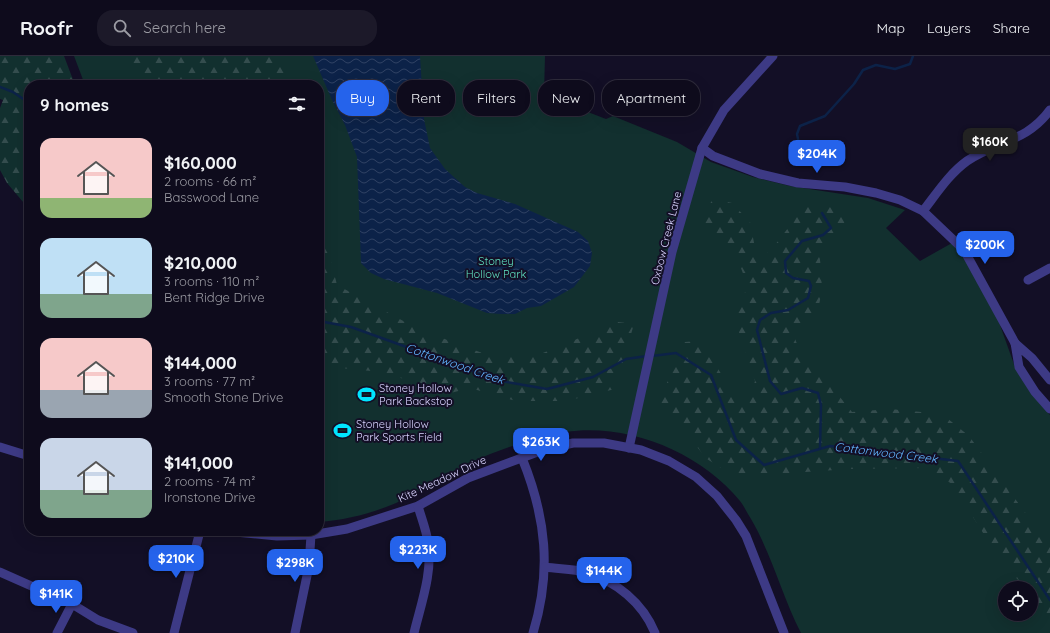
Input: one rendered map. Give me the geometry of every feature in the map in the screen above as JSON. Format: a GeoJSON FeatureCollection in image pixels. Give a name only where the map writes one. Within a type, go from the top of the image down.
{"type":"FeatureCollection","features":[{"type":"Feature","properties":{"kind":"street","name":"Oxbow Creek Lane"},"geometry":{"type":"LineString","coordinates":[[629,448],[657,326],[672,252],[702,148],[724,110],[773,56]]}},
{"type":"Feature","properties":{"kind":"street"},"geometry":{"type":"LineString","coordinates":[[923,211],[952,173],[969,160],[1017,138],[1036,126],[1050,110]]}},
{"type":"Feature","properties":{"kind":"street"},"geometry":{"type":"LineString","coordinates":[[702,148],[713,156],[760,174],[798,183],[876,193],[900,200],[923,211],[964,250],[1015,344],[1018,367],[1035,392],[1050,409]]}},
{"type":"Feature","properties":{"kind":"street"},"geometry":{"type":"LineString","coordinates":[[1028,280],[1050,268]]}},
{"type":"Feature","properties":{"kind":"street"},"geometry":{"type":"LineString","coordinates":[[1015,344],[1032,358],[1050,380]]}},
{"type":"Feature","properties":{"kind":"street","name":"Kite Meadow Drive"},"geometry":{"type":"LineString","coordinates":[[324,532],[363,525],[418,506],[468,478],[543,450],[574,443],[604,443],[629,448],[650,453],[681,467],[707,486],[726,506],[736,520],[753,551],[784,633]]}},
{"type":"Feature","properties":{"kind":"street"},"geometry":{"type":"LineString","coordinates":[[0,447],[24,454]]}},
{"type":"Feature","properties":{"kind":"street"},"geometry":{"type":"LineString","coordinates":[[522,458],[532,481],[541,514],[545,567],[533,633]]}},
{"type":"Feature","properties":{"kind":"street"},"geometry":{"type":"LineString","coordinates":[[414,633],[429,573],[428,542],[418,506]]}},
{"type":"Feature","properties":{"kind":"street"},"geometry":{"type":"LineString","coordinates":[[174,633],[199,536]]}},
{"type":"Feature","properties":{"kind":"street"},"geometry":{"type":"LineString","coordinates":[[295,633],[309,566],[311,536]]}},
{"type":"Feature","properties":{"kind":"street"},"geometry":{"type":"LineString","coordinates":[[545,567],[584,572],[608,581],[640,606],[647,614],[655,633]]}},
{"type":"Feature","properties":{"kind":"street"},"geometry":{"type":"LineString","coordinates":[[0,572],[72,604],[98,620],[133,633]]}},
{"type":"Feature","properties":{"kind":"street"},"geometry":{"type":"LineString","coordinates":[[57,633],[72,604]]}},
{"type":"Feature","properties":{"kind":"green space"},"geometry":{"type":"Polygon","coordinates":[[[0,56],[64,56],[73,80],[24,80],[24,203],[7,183],[0,170],[0,108],[3,100],[0,99],[0,56]]]}},
{"type":"Feature","properties":{"kind":"green space","name":"Stoney Hollow Park"},"geometry":{"type":"Polygon","coordinates":[[[74,56],[545,56],[544,80],[538,80],[538,116],[594,116],[594,114],[606,119],[613,116],[677,142],[711,162],[753,177],[790,186],[868,198],[905,210],[886,228],[920,261],[952,243],[986,286],[1015,367],[1030,392],[1050,415],[1050,633],[801,633],[765,547],[740,501],[724,484],[705,468],[684,455],[638,437],[614,432],[590,430],[553,434],[497,451],[471,462],[402,500],[379,510],[343,519],[324,522],[324,80],[83,80],[74,56]]]}},
{"type":"Feature","properties":{"kind":"green space"},"geometry":{"type":"Polygon","coordinates":[[[127,56],[282,56],[288,80],[145,80],[128,61],[127,56]]]}},
{"type":"Feature","properties":{"kind":"green space"},"geometry":{"type":"Polygon","coordinates":[[[713,199],[732,203],[750,222],[755,248],[763,256],[772,249],[805,206],[827,205],[844,216],[845,228],[830,240],[819,253],[822,287],[820,303],[815,320],[791,328],[797,344],[852,412],[890,409],[942,414],[969,436],[1035,526],[1050,540],[1050,618],[1038,603],[1038,581],[1019,581],[999,558],[952,484],[927,468],[849,469],[735,477],[707,459],[659,401],[685,342],[697,341],[717,367],[736,399],[750,398],[755,381],[733,314],[742,302],[745,290],[744,278],[734,256],[701,218],[713,199]]]}},
{"type":"Feature","properties":{"kind":"green space"},"geometry":{"type":"Polygon","coordinates":[[[324,232],[337,285],[418,329],[485,354],[538,355],[618,322],[634,324],[615,389],[566,401],[516,401],[470,388],[431,398],[407,380],[382,372],[324,366],[324,232]]]}},
{"type":"Feature","properties":{"kind":"water"},"geometry":{"type":"Polygon","coordinates":[[[313,56],[420,56],[422,80],[397,80],[397,116],[424,116],[430,148],[445,169],[465,187],[477,193],[515,204],[578,232],[588,241],[592,253],[590,266],[574,287],[541,306],[527,308],[515,314],[487,313],[437,293],[384,279],[371,273],[361,263],[357,157],[340,116],[389,116],[389,80],[336,80],[336,108],[313,56]]]}},
{"type":"Feature","properties":{"kind":"waterway"},"geometry":{"type":"LineString","coordinates":[[811,155],[800,149],[797,134],[800,126],[825,116],[854,84],[863,70],[876,65],[895,69],[910,64],[913,56]]}},
{"type":"Feature","properties":{"kind":"waterway","name":"Cottonwood Creek"},"geometry":{"type":"LineString","coordinates":[[0,87],[13,92],[24,100]]}},
{"type":"Feature","properties":{"kind":"waterway"},"geometry":{"type":"LineString","coordinates":[[820,448],[821,405],[818,393],[802,388],[781,394],[770,381],[757,330],[760,320],[771,313],[788,310],[808,298],[811,286],[809,281],[793,278],[786,273],[785,261],[802,241],[823,235],[831,228],[822,213]]}},
{"type":"Feature","properties":{"kind":"waterway","name":"Cottonwood Creek"},"geometry":{"type":"LineString","coordinates":[[324,322],[351,327],[501,381],[547,389],[593,377],[626,359],[647,356]]}},
{"type":"Feature","properties":{"kind":"waterway","name":"Cottonwood Creek"},"geometry":{"type":"LineString","coordinates":[[652,356],[676,353],[711,375],[736,440],[764,465],[830,446],[958,461],[1050,600]]}},
{"type":"Feature","properties":{"kind":"place","name":"Stoney Hollow Park Backstop"},"geometry":{"type":"Point","coordinates":[366,394]}},
{"type":"Feature","properties":{"kind":"place","name":"Stoney Hollow Park Sports Field"},"geometry":{"type":"Point","coordinates":[343,430]}}]}
